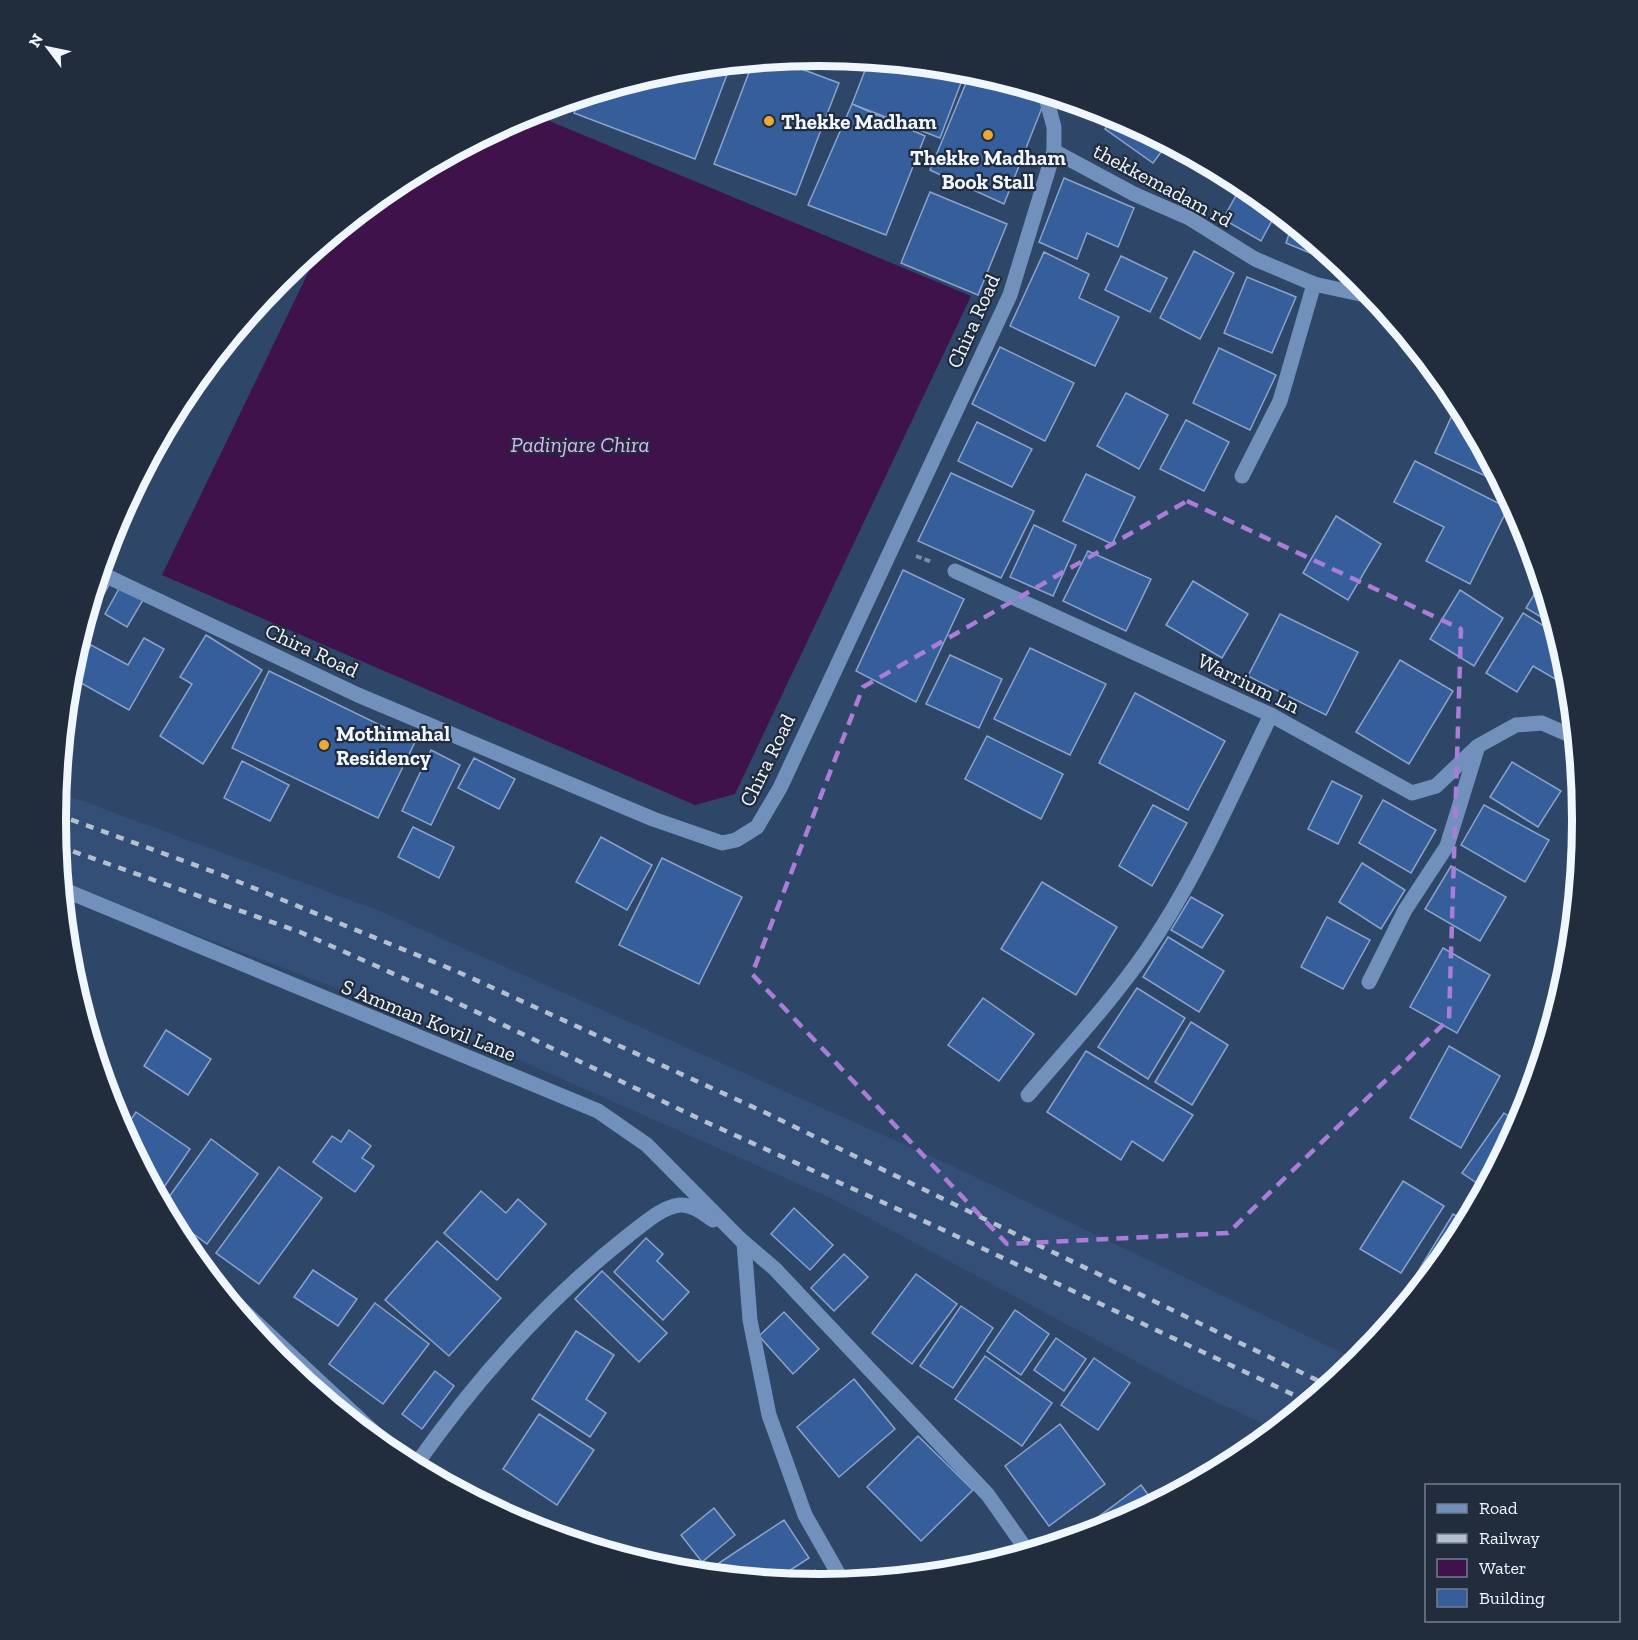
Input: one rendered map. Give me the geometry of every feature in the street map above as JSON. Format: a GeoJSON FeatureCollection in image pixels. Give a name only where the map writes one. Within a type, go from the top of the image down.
{"type":"FeatureCollection","features":[{"type":"Feature","properties":{"kind":"street"},"geometry":{"type":"LineString","coordinates":[[1047,102],[1054,127],[1054,151]]}},
{"type":"Feature","properties":{"kind":"street","name":"thekkemadam rd"},"geometry":{"type":"LineString","coordinates":[[1054,151],[1134,194],[1189,218],[1255,260],[1314,284],[1357,293]]}},
{"type":"Feature","properties":{"kind":"street","name":"Chira Road"},"geometry":{"type":"LineString","coordinates":[[106,576],[358,695],[653,819],[722,843],[736,840],[757,827],[780,788],[890,546],[1010,295],[1054,151]]}},
{"type":"Feature","properties":{"kind":"street"},"geometry":{"type":"LineString","coordinates":[[1242,476],[1280,401],[1314,284]]}},
{"type":"Feature","properties":{"kind":"street","name":"Warrium Ln"},"geometry":{"type":"LineString","coordinates":[[955,571],[1271,715],[1412,793],[1436,786],[1478,746],[1516,725],[1542,723],[1567,734]]}},
{"type":"Feature","properties":{"kind":"street"},"geometry":{"type":"LineString","coordinates":[[1028,1095],[1101,1009],[1147,950],[1186,886],[1271,715]]}},
{"type":"Feature","properties":{"kind":"street"},"geometry":{"type":"LineString","coordinates":[[1369,982],[1405,910],[1447,846],[1478,746]]}},
{"type":"Feature","properties":{"kind":"street","name":"S Amman Kovil Lane"},"geometry":{"type":"LineString","coordinates":[[70,892],[598,1111],[647,1145],[744,1243]]}},
{"type":"Feature","properties":{"kind":"street"},"geometry":{"type":"LineString","coordinates":[[419,1459],[453,1413],[515,1340],[608,1251],[654,1215],[681,1204],[698,1209],[775,1269],[988,1495],[1023,1545]]}},
{"type":"Feature","properties":{"kind":"street"},"geometry":{"type":"LineString","coordinates":[[744,1243],[750,1320],[769,1415],[805,1515],[838,1573]]}},
{"type":"Feature","properties":{"kind":"street"},"geometry":{"type":"LineString","coordinates":[[275,1340],[342,1402]]}},
{"type":"Feature","properties":{"kind":"path"},"geometry":{"type":"LineString","coordinates":[[890,546],[955,571]]}},
{"type":"Feature","properties":{"kind":"highlighted area"},"geometry":{"type":"Polygon","coordinates":[[[1187,501],[1461,629],[1449,1019],[1228,1233],[1007,1244],[752,974],[863,687],[1187,501]]]}},
{"type":"Feature","properties":{"kind":"shaded area"},"geometry":{"type":"Polygon","coordinates":[[[67,795],[380,911],[950,1165],[1348,1356],[1315,1387],[1267,1425],[1184,1387],[835,1200],[481,1043],[69,887],[67,795]]]}},
{"type":"Feature","properties":{"kind":"water","name":"Padinjare Chira"},"geometry":{"type":"Polygon","coordinates":[[[543,118],[971,296],[735,794],[695,805],[162,575],[313,262],[361,222],[401,193],[486,144],[543,118]]]}},
{"type":"Feature","properties":{"kind":"building"},"geometry":{"type":"Polygon","coordinates":[[[796,67],[839,83],[796,195],[714,164],[750,70],[796,67]]]}},
{"type":"Feature","properties":{"kind":"building"},"geometry":{"type":"Polygon","coordinates":[[[866,68],[917,72],[962,79],[940,138],[852,104],[866,68]]]}},
{"type":"Feature","properties":{"kind":"building"},"geometry":{"type":"Polygon","coordinates":[[[728,71],[695,159],[574,113],[577,106],[624,92],[672,80],[728,71]]]}},
{"type":"Feature","properties":{"kind":"building","name":"Thekke Madham Book Stall"},"geometry":{"type":"Polygon","coordinates":[[[967,80],[1045,101],[1004,204],[930,170],[967,80]]]}},
{"type":"Feature","properties":{"kind":"building"},"geometry":{"type":"Polygon","coordinates":[[[852,104],[925,136],[886,235],[808,205],[852,104]]]}},
{"type":"Feature","properties":{"kind":"building"},"geometry":{"type":"Polygon","coordinates":[[[1108,124],[1163,150],[1153,163],[1105,129],[1108,124]]]}},
{"type":"Feature","properties":{"kind":"building"},"geometry":{"type":"Polygon","coordinates":[[[1064,178],[1134,208],[1118,247],[1087,233],[1077,259],[1039,242],[1064,178]]]}},
{"type":"Feature","properties":{"kind":"building"},"geometry":{"type":"Polygon","coordinates":[[[930,192],[1007,224],[978,295],[901,263],[930,192]]]}},
{"type":"Feature","properties":{"kind":"building"},"geometry":{"type":"Polygon","coordinates":[[[1237,193],[1273,219],[1261,241],[1223,219],[1237,193]]]}},
{"type":"Feature","properties":{"kind":"building"},"geometry":{"type":"Polygon","coordinates":[[[1290,232],[1319,257],[1286,243],[1290,232]]]}},
{"type":"Feature","properties":{"kind":"building"},"geometry":{"type":"Polygon","coordinates":[[[1194,251],[1234,273],[1200,339],[1160,318],[1194,251]]]}},
{"type":"Feature","properties":{"kind":"building"},"geometry":{"type":"Polygon","coordinates":[[[1044,252],[1089,274],[1079,298],[1119,317],[1095,366],[1010,326],[1044,252]]]}},
{"type":"Feature","properties":{"kind":"building"},"geometry":{"type":"Polygon","coordinates":[[[1121,256],[1167,278],[1150,312],[1105,290],[1121,256]]]}},
{"type":"Feature","properties":{"kind":"building"},"geometry":{"type":"Polygon","coordinates":[[[1247,277],[1296,297],[1272,353],[1224,333],[1247,277]]]}},
{"type":"Feature","properties":{"kind":"building"},"geometry":{"type":"Polygon","coordinates":[[[1000,347],[1074,383],[1045,441],[972,404],[1000,347]]]}},
{"type":"Feature","properties":{"kind":"building"},"geometry":{"type":"Polygon","coordinates":[[[1219,348],[1276,375],[1250,430],[1193,403],[1219,348]]]}},
{"type":"Feature","properties":{"kind":"building"},"geometry":{"type":"Polygon","coordinates":[[[1126,393],[1168,415],[1139,469],[1097,446],[1126,393]]]}},
{"type":"Feature","properties":{"kind":"building"},"geometry":{"type":"Polygon","coordinates":[[[1453,413],[1490,478],[1435,453],[1453,413]]]}},
{"type":"Feature","properties":{"kind":"building"},"geometry":{"type":"Polygon","coordinates":[[[1186,420],[1229,442],[1204,491],[1160,469],[1186,420]]]}},
{"type":"Feature","properties":{"kind":"building"},"geometry":{"type":"Polygon","coordinates":[[[977,422],[1032,449],[1012,487],[958,461],[977,422]]]}},
{"type":"Feature","properties":{"kind":"building"},"geometry":{"type":"Polygon","coordinates":[[[1415,461],[1503,506],[1506,512],[1470,584],[1426,561],[1444,527],[1394,502],[1415,461]]]}},
{"type":"Feature","properties":{"kind":"building"},"geometry":{"type":"Polygon","coordinates":[[[951,473],[1034,511],[1001,578],[918,541],[951,473]]]}},
{"type":"Feature","properties":{"kind":"building"},"geometry":{"type":"Polygon","coordinates":[[[1086,474],[1135,497],[1112,544],[1063,521],[1086,474]]]}},
{"type":"Feature","properties":{"kind":"building"},"geometry":{"type":"Polygon","coordinates":[[[1336,516],[1381,544],[1348,600],[1303,573],[1336,516]]]}},
{"type":"Feature","properties":{"kind":"building"},"geometry":{"type":"Polygon","coordinates":[[[1034,525],[1076,545],[1053,596],[1010,577],[1034,525]]]}},
{"type":"Feature","properties":{"kind":"building"},"geometry":{"type":"Polygon","coordinates":[[[1088,551],[1151,579],[1126,631],[1063,601],[1088,551]]]}},
{"type":"Feature","properties":{"kind":"building"},"geometry":{"type":"Polygon","coordinates":[[[903,570],[964,599],[916,702],[856,671],[903,570]]]}},
{"type":"Feature","properties":{"kind":"building"},"geometry":{"type":"Polygon","coordinates":[[[1193,581],[1248,614],[1222,658],[1166,625],[1193,581]]]}},
{"type":"Feature","properties":{"kind":"building"},"geometry":{"type":"Polygon","coordinates":[[[104,582],[109,585],[97,606],[104,582]]]}},
{"type":"Feature","properties":{"kind":"building"},"geometry":{"type":"Polygon","coordinates":[[[120,587],[143,600],[127,627],[105,614],[120,587]]]}},
{"type":"Feature","properties":{"kind":"building"},"geometry":{"type":"Polygon","coordinates":[[[1460,590],[1503,618],[1474,666],[1430,639],[1460,590]]]}},
{"type":"Feature","properties":{"kind":"building"},"geometry":{"type":"Polygon","coordinates":[[[1536,591],[1545,619],[1526,608],[1536,591]]]}},
{"type":"Feature","properties":{"kind":"building"},"geometry":{"type":"Polygon","coordinates":[[[1523,613],[1547,628],[1560,681],[1533,666],[1517,692],[1486,673],[1523,613]]]}},
{"type":"Feature","properties":{"kind":"building"},"geometry":{"type":"Polygon","coordinates":[[[1280,614],[1358,652],[1326,715],[1248,676],[1280,614]]]}},
{"type":"Feature","properties":{"kind":"building"},"geometry":{"type":"Polygon","coordinates":[[[206,635],[262,670],[203,764],[160,736],[192,684],[180,677],[206,635]]]}},
{"type":"Feature","properties":{"kind":"building"},"geometry":{"type":"Polygon","coordinates":[[[144,638],[164,649],[129,710],[78,682],[83,658],[91,645],[128,665],[144,638]]]}},
{"type":"Feature","properties":{"kind":"building"},"geometry":{"type":"Polygon","coordinates":[[[1030,648],[1106,684],[1070,755],[994,719],[1030,648]]]}},
{"type":"Feature","properties":{"kind":"building"},"geometry":{"type":"Polygon","coordinates":[[[950,655],[1002,679],[979,728],[926,704],[950,655]]]}},
{"type":"Feature","properties":{"kind":"building"},"geometry":{"type":"Polygon","coordinates":[[[1400,660],[1453,691],[1409,764],[1356,732],[1400,660]]]}},
{"type":"Feature","properties":{"kind":"building","name":"Mothimahal Residency"},"geometry":{"type":"Polygon","coordinates":[[[269,671],[415,742],[378,818],[232,748],[269,671]]]}},
{"type":"Feature","properties":{"kind":"building"},"geometry":{"type":"Polygon","coordinates":[[[1135,693],[1225,741],[1188,810],[1099,763],[1135,693]]]}},
{"type":"Feature","properties":{"kind":"building"},"geometry":{"type":"Polygon","coordinates":[[[987,736],[1063,774],[1041,819],[965,779],[987,736]]]}},
{"type":"Feature","properties":{"kind":"building"},"geometry":{"type":"Polygon","coordinates":[[[431,750],[460,765],[431,825],[402,811],[431,750]]]}},
{"type":"Feature","properties":{"kind":"building"},"geometry":{"type":"Polygon","coordinates":[[[474,758],[515,779],[499,809],[458,788],[474,758]]]}},
{"type":"Feature","properties":{"kind":"building"},"geometry":{"type":"Polygon","coordinates":[[[242,761],[289,785],[270,821],[224,798],[242,761]]]}},
{"type":"Feature","properties":{"kind":"building"},"geometry":{"type":"Polygon","coordinates":[[[1512,762],[1561,791],[1538,827],[1490,797],[1512,762]]]}},
{"type":"Feature","properties":{"kind":"building"},"geometry":{"type":"Polygon","coordinates":[[[1332,781],[1362,796],[1338,844],[1308,829],[1332,781]]]}},
{"type":"Feature","properties":{"kind":"building"},"geometry":{"type":"Polygon","coordinates":[[[1383,800],[1436,830],[1411,873],[1359,843],[1383,800]]]}},
{"type":"Feature","properties":{"kind":"building"},"geometry":{"type":"Polygon","coordinates":[[[1153,805],[1187,823],[1152,886],[1119,866],[1153,805]]]}},
{"type":"Feature","properties":{"kind":"building"},"geometry":{"type":"Polygon","coordinates":[[[1484,805],[1549,840],[1525,882],[1461,845],[1484,805]]]}},
{"type":"Feature","properties":{"kind":"building"},"geometry":{"type":"Polygon","coordinates":[[[413,827],[454,847],[439,878],[398,857],[413,827]]]}},
{"type":"Feature","properties":{"kind":"building"},"geometry":{"type":"Polygon","coordinates":[[[601,837],[652,865],[627,910],[576,882],[601,837]]]}},
{"type":"Feature","properties":{"kind":"building"},"geometry":{"type":"Polygon","coordinates":[[[662,858],[742,897],[699,984],[619,945],[662,858]]]}},
{"type":"Feature","properties":{"kind":"building"},"geometry":{"type":"Polygon","coordinates":[[[1362,863],[1405,890],[1381,929],[1339,902],[1362,863]]]}},
{"type":"Feature","properties":{"kind":"building"},"geometry":{"type":"Polygon","coordinates":[[[1451,866],[1506,897],[1480,941],[1425,909],[1451,866]]]}},
{"type":"Feature","properties":{"kind":"building"},"geometry":{"type":"Polygon","coordinates":[[[1042,882],[1117,927],[1076,995],[1001,949],[1042,882]]]}},
{"type":"Feature","properties":{"kind":"building"},"geometry":{"type":"Polygon","coordinates":[[[1191,897],[1223,915],[1202,948],[1171,930],[1191,897]]]}},
{"type":"Feature","properties":{"kind":"building"},"geometry":{"type":"Polygon","coordinates":[[[1327,917],[1370,940],[1343,989],[1301,967],[1327,917]]]}},
{"type":"Feature","properties":{"kind":"building"},"geometry":{"type":"Polygon","coordinates":[[[1168,937],[1224,971],[1199,1012],[1143,977],[1168,937]]]}},
{"type":"Feature","properties":{"kind":"building"},"geometry":{"type":"Polygon","coordinates":[[[1443,948],[1490,975],[1457,1033],[1410,1007],[1443,948]]]}},
{"type":"Feature","properties":{"kind":"building"},"geometry":{"type":"Polygon","coordinates":[[[1137,988],[1185,1018],[1148,1079],[1098,1047],[1137,988]]]}},
{"type":"Feature","properties":{"kind":"building"},"geometry":{"type":"Polygon","coordinates":[[[983,998],[1034,1034],[999,1081],[948,1045],[983,998]]]}},
{"type":"Feature","properties":{"kind":"building"},"geometry":{"type":"Polygon","coordinates":[[[1191,1022],[1228,1045],[1192,1105],[1155,1082],[1191,1022]]]}},
{"type":"Feature","properties":{"kind":"building"},"geometry":{"type":"Polygon","coordinates":[[[166,1030],[211,1059],[188,1095],[144,1066],[166,1030]]]}},
{"type":"Feature","properties":{"kind":"building"},"geometry":{"type":"Polygon","coordinates":[[[1449,1046],[1500,1076],[1461,1148],[1410,1118],[1449,1046]]]}},
{"type":"Feature","properties":{"kind":"building"},"geometry":{"type":"Polygon","coordinates":[[[1086,1051],[1193,1115],[1163,1161],[1132,1141],[1121,1160],[1047,1112],[1086,1051]]]}},
{"type":"Feature","properties":{"kind":"building"},"geometry":{"type":"Polygon","coordinates":[[[136,1112],[190,1149],[162,1189],[144,1154],[129,1122],[136,1112]]]}},
{"type":"Feature","properties":{"kind":"building"},"geometry":{"type":"Polygon","coordinates":[[[1504,1113],[1511,1118],[1478,1184],[1462,1173],[1504,1113]]]}},
{"type":"Feature","properties":{"kind":"building"},"geometry":{"type":"Polygon","coordinates":[[[349,1130],[371,1146],[362,1158],[374,1166],[355,1192],[313,1162],[332,1136],[341,1142],[349,1130]]]}},
{"type":"Feature","properties":{"kind":"building"},"geometry":{"type":"Polygon","coordinates":[[[211,1139],[258,1174],[207,1244],[187,1229],[168,1199],[211,1139]]]}},
{"type":"Feature","properties":{"kind":"building"},"geometry":{"type":"Polygon","coordinates":[[[279,1167],[322,1198],[259,1284],[216,1253],[279,1167]]]}},
{"type":"Feature","properties":{"kind":"building"},"geometry":{"type":"Polygon","coordinates":[[[1403,1181],[1444,1206],[1401,1273],[1360,1249],[1403,1181]]]}},
{"type":"Feature","properties":{"kind":"building"},"geometry":{"type":"Polygon","coordinates":[[[481,1191],[506,1213],[518,1199],[546,1224],[497,1280],[444,1233],[481,1191]]]}},
{"type":"Feature","properties":{"kind":"building"},"geometry":{"type":"Polygon","coordinates":[[[794,1208],[833,1245],[810,1270],[771,1234],[794,1208]]]}},
{"type":"Feature","properties":{"kind":"building"},"geometry":{"type":"Polygon","coordinates":[[[1453,1214],[1459,1217],[1445,1239],[1408,1288],[1453,1214]]]}},
{"type":"Feature","properties":{"kind":"building"},"geometry":{"type":"Polygon","coordinates":[[[646,1238],[663,1254],[657,1261],[689,1292],[663,1320],[614,1272],[646,1238]]]}},
{"type":"Feature","properties":{"kind":"building"},"geometry":{"type":"Polygon","coordinates":[[[437,1241],[501,1298],[449,1356],[385,1300],[437,1241]]]}},
{"type":"Feature","properties":{"kind":"building"},"geometry":{"type":"Polygon","coordinates":[[[844,1254],[868,1277],[834,1311],[811,1288],[844,1254]]]}},
{"type":"Feature","properties":{"kind":"building"},"geometry":{"type":"Polygon","coordinates":[[[313,1270],[357,1299],[338,1326],[294,1297],[313,1270]]]}},
{"type":"Feature","properties":{"kind":"building"},"geometry":{"type":"Polygon","coordinates":[[[602,1271],[667,1333],[639,1362],[575,1299],[602,1271]]]}},
{"type":"Feature","properties":{"kind":"building"},"geometry":{"type":"Polygon","coordinates":[[[916,1274],[957,1304],[912,1364],[872,1333],[916,1274]]]}},
{"type":"Feature","properties":{"kind":"building"},"geometry":{"type":"Polygon","coordinates":[[[375,1303],[429,1344],[383,1404],[329,1364],[375,1303]]]}},
{"type":"Feature","properties":{"kind":"building"},"geometry":{"type":"Polygon","coordinates":[[[961,1306],[993,1328],[953,1388],[920,1366],[961,1306]]]}},
{"type":"Feature","properties":{"kind":"building"},"geometry":{"type":"Polygon","coordinates":[[[1015,1310],[1049,1334],[1021,1375],[987,1351],[1015,1310]]]}},
{"type":"Feature","properties":{"kind":"building"},"geometry":{"type":"Polygon","coordinates":[[[784,1312],[819,1349],[793,1374],[759,1336],[784,1312]]]}},
{"type":"Feature","properties":{"kind":"building"},"geometry":{"type":"Polygon","coordinates":[[[576,1331],[614,1355],[586,1399],[606,1413],[590,1437],[532,1399],[576,1331]]]}},
{"type":"Feature","properties":{"kind":"building"},"geometry":{"type":"Polygon","coordinates":[[[1056,1338],[1086,1359],[1064,1391],[1034,1370],[1056,1338]]]}},
{"type":"Feature","properties":{"kind":"building"},"geometry":{"type":"Polygon","coordinates":[[[985,1356],[1052,1403],[1022,1446],[955,1399],[985,1356]]]}},
{"type":"Feature","properties":{"kind":"building"},"geometry":{"type":"Polygon","coordinates":[[[1094,1358],[1130,1383],[1098,1430],[1061,1405],[1094,1358]]]}},
{"type":"Feature","properties":{"kind":"building"},"geometry":{"type":"Polygon","coordinates":[[[435,1371],[454,1386],[422,1429],[402,1414],[435,1371]]]}},
{"type":"Feature","properties":{"kind":"building"},"geometry":{"type":"Polygon","coordinates":[[[854,1379],[895,1429],[839,1477],[797,1427],[854,1379]]]}},
{"type":"Feature","properties":{"kind":"building"},"geometry":{"type":"Polygon","coordinates":[[[539,1414],[594,1450],[557,1505],[503,1469],[539,1414]]]}},
{"type":"Feature","properties":{"kind":"building"},"geometry":{"type":"Polygon","coordinates":[[[1060,1424],[1105,1484],[1049,1526],[1005,1466],[1060,1424]]]}},
{"type":"Feature","properties":{"kind":"building"},"geometry":{"type":"Polygon","coordinates":[[[918,1436],[973,1490],[921,1541],[867,1487],[918,1436]]]}},
{"type":"Feature","properties":{"kind":"building"},"geometry":{"type":"Polygon","coordinates":[[[1141,1485],[1150,1497],[1107,1517],[1099,1520],[1097,1518],[1141,1485]]]}},
{"type":"Feature","properties":{"kind":"building"},"geometry":{"type":"Polygon","coordinates":[[[714,1508],[735,1535],[702,1562],[681,1535],[714,1508]]]}},
{"type":"Feature","properties":{"kind":"building"},"geometry":{"type":"Polygon","coordinates":[[[784,1520],[809,1558],[786,1573],[723,1568],[719,1563],[784,1520]]]}},
{"type":"Feature","properties":{"kind":"railway"},"geometry":{"type":"LineString","coordinates":[[66,818],[222,875],[456,971],[764,1112],[1320,1382]]}},
{"type":"Feature","properties":{"kind":"railway"},"geometry":{"type":"LineString","coordinates":[[67,849],[300,932],[441,995],[706,1122],[937,1227],[1301,1398]]}},
{"type":"Feature","properties":{"kind":"place","name":"Thekke Madham"},"geometry":{"type":"Point","coordinates":[769,121]}},
{"type":"Feature","properties":{"kind":"place","name":"Thekke Madham Book Stall"},"geometry":{"type":"Point","coordinates":[988,135]}},
{"type":"Feature","properties":{"kind":"place","name":"Mothimahal Residency"},"geometry":{"type":"Point","coordinates":[324,745]}}]}
